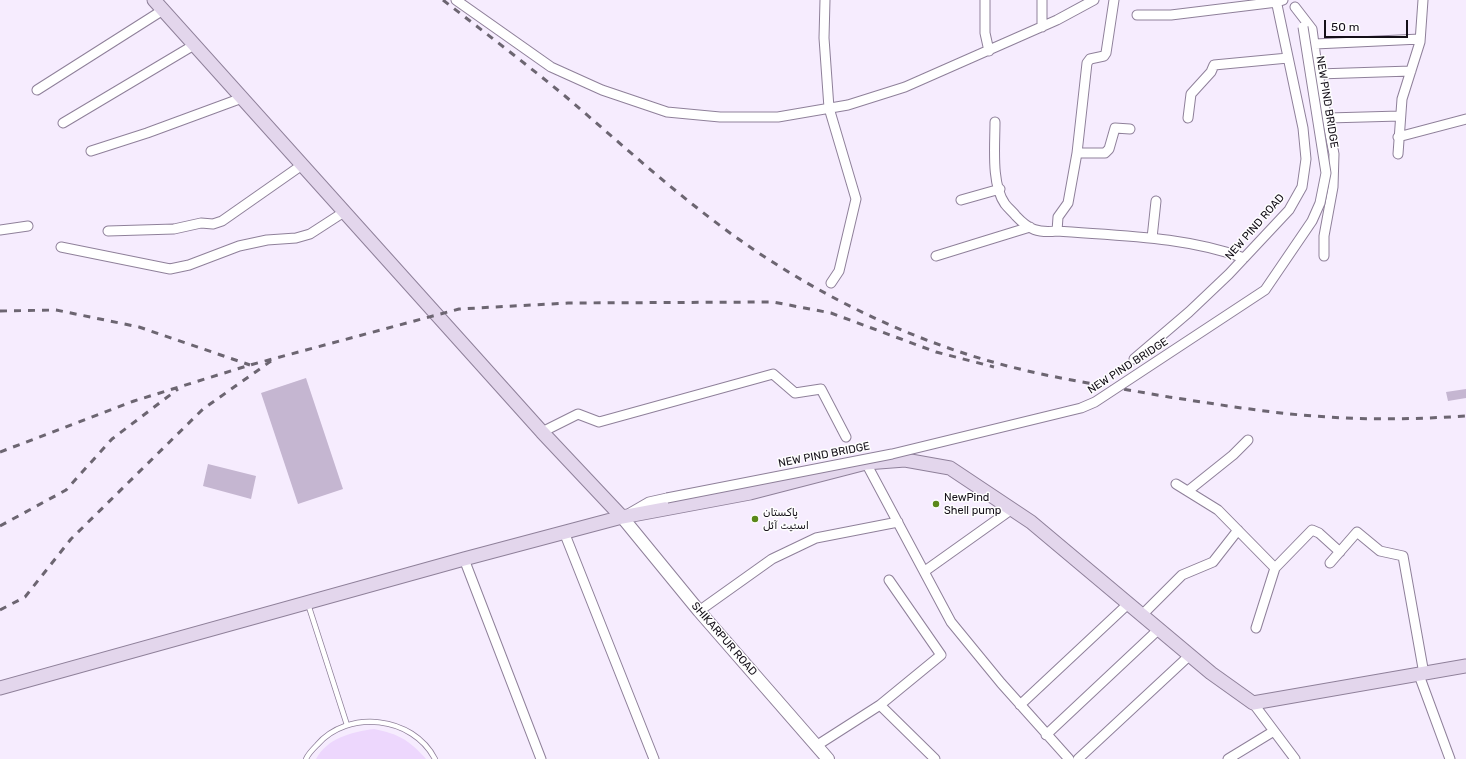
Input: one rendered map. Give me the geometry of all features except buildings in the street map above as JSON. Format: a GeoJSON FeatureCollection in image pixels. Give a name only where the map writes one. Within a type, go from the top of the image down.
{"type":"FeatureCollection","features":[{"type":"Feature","properties":{"kind":"main road"},"geometry":{"type":"LineString","coordinates":[[154,0],[542,432],[622,517]]}},
{"type":"Feature","properties":{"kind":"main road"},"geometry":{"type":"LineString","coordinates":[[0,688],[464,559],[622,517],[750,493],[866,463],[905,460],[950,468],[1031,522],[1211,673],[1253,703],[1466,666]]}},
{"type":"Feature","properties":{"kind":"street"},"geometry":{"type":"LineString","coordinates":[[456,0],[550,67],[602,90],[667,112],[720,116],[778,117],[848,105],[905,88],[1042,27],[1094,0]]}},
{"type":"Feature","properties":{"kind":"street"},"geometry":{"type":"LineString","coordinates":[[825,0],[824,38],[829,108],[856,199],[839,271],[831,284]]}},
{"type":"Feature","properties":{"kind":"street"},"geometry":{"type":"LineString","coordinates":[[986,0],[985,33],[989,51]]}},
{"type":"Feature","properties":{"kind":"street"},"geometry":{"type":"LineString","coordinates":[[1042,0],[1042,27]]}},
{"type":"Feature","properties":{"kind":"street"},"geometry":{"type":"LineString","coordinates":[[1057,231],[1058,217],[1068,203],[1077,153],[1087,63],[1090,59],[1104,56],[1106,53],[1114,0]]}},
{"type":"Feature","properties":{"kind":"street"},"geometry":{"type":"LineString","coordinates":[[1398,154],[1398,137],[1402,99],[1420,39],[1423,0]]}},
{"type":"Feature","properties":{"kind":"street"},"geometry":{"type":"LineString","coordinates":[[1137,15],[1171,15],[1279,1]]}},
{"type":"Feature","properties":{"kind":"street","name":"NEW PIND ROAD"},"geometry":{"type":"LineString","coordinates":[[1134,359],[1189,312],[1244,258],[1288,210],[1302,187],[1306,159],[1304,136],[1288,58],[1279,1]]}},
{"type":"Feature","properties":{"kind":"street"},"geometry":{"type":"LineString","coordinates":[[1293,4],[1312,29],[1318,74],[1334,154],[1333,187],[1324,236],[1324,256]]}},
{"type":"Feature","properties":{"kind":"street","name":"NEW PIND BRIDGE"},"geometry":{"type":"LineString","coordinates":[[622,517],[649,502],[892,454],[1081,408],[1095,402],[1265,290],[1312,221],[1320,203],[1326,173],[1303,27],[1293,4]]}},
{"type":"Feature","properties":{"kind":"street"},"geometry":{"type":"LineString","coordinates":[[37,90],[163,10]]}},
{"type":"Feature","properties":{"kind":"street"},"geometry":{"type":"LineString","coordinates":[[1315,44],[1420,39]]}},
{"type":"Feature","properties":{"kind":"street"},"geometry":{"type":"LineString","coordinates":[[63,123],[194,45]]}},
{"type":"Feature","properties":{"kind":"street"},"geometry":{"type":"LineString","coordinates":[[1188,118],[1191,94],[1211,72],[1214,65],[1288,58]]}},
{"type":"Feature","properties":{"kind":"street"},"geometry":{"type":"LineString","coordinates":[[1318,74],[1411,71]]}},
{"type":"Feature","properties":{"kind":"street"},"geometry":{"type":"LineString","coordinates":[[91,151],[147,133],[242,98]]}},
{"type":"Feature","properties":{"kind":"street"},"geometry":{"type":"LineString","coordinates":[[1328,118],[1400,116]]}},
{"type":"Feature","properties":{"kind":"street"},"geometry":{"type":"LineString","coordinates":[[1398,137],[1466,119]]}},
{"type":"Feature","properties":{"kind":"street"},"geometry":{"type":"LineString","coordinates":[[995,122],[994,159],[1000,189],[1005,203],[1022,222],[1030,227],[1042,233],[1057,231],[1165,239],[1230,253],[1244,258]]}},
{"type":"Feature","properties":{"kind":"street"},"geometry":{"type":"LineString","coordinates":[[1077,153],[1105,153],[1109,149],[1115,128],[1130,129]]}},
{"type":"Feature","properties":{"kind":"street"},"geometry":{"type":"LineString","coordinates":[[108,231],[174,229],[201,223],[213,224],[222,221],[302,165]]}},
{"type":"Feature","properties":{"kind":"street"},"geometry":{"type":"LineString","coordinates":[[961,200],[1000,189]]}},
{"type":"Feature","properties":{"kind":"street"},"geometry":{"type":"LineString","coordinates":[[1152,238],[1156,201]]}},
{"type":"Feature","properties":{"kind":"street"},"geometry":{"type":"LineString","coordinates":[[61,247],[170,269],[189,265],[239,246],[267,240],[296,238],[310,234],[344,212]]}},
{"type":"Feature","properties":{"kind":"street"},"geometry":{"type":"LineString","coordinates":[[0,230],[28,226]]}},
{"type":"Feature","properties":{"kind":"street"},"geometry":{"type":"LineString","coordinates":[[936,256],[1030,227]]}},
{"type":"Feature","properties":{"kind":"street"},"geometry":{"type":"LineString","coordinates":[[542,432],[578,414],[599,422],[773,374],[795,393],[821,389],[846,438]]}},
{"type":"Feature","properties":{"kind":"street"},"geometry":{"type":"LineString","coordinates":[[1188,491],[1233,455],[1248,440]]}},
{"type":"Feature","properties":{"kind":"street"},"geometry":{"type":"LineString","coordinates":[[866,463],[951,622],[1020,705],[1069,759]]}},
{"type":"Feature","properties":{"kind":"street"},"geometry":{"type":"LineString","coordinates":[[1176,484],[1218,510],[1275,568]]}},
{"type":"Feature","properties":{"kind":"street"},"geometry":{"type":"LineString","coordinates":[[925,571],[1012,509]]}},
{"type":"Feature","properties":{"kind":"street","name":"SHIKARPUR ROAD"},"geometry":{"type":"LineString","coordinates":[[622,517],[700,611],[828,759]]}},
{"type":"Feature","properties":{"kind":"street"},"geometry":{"type":"LineString","coordinates":[[700,611],[772,559],[816,538],[898,522]]}},
{"type":"Feature","properties":{"kind":"street"},"geometry":{"type":"LineString","coordinates":[[1142,615],[1182,575],[1213,562],[1238,530]]}},
{"type":"Feature","properties":{"kind":"street"},"geometry":{"type":"LineString","coordinates":[[1256,628],[1275,568],[1312,530],[1319,533],[1340,552]]}},
{"type":"Feature","properties":{"kind":"street"},"geometry":{"type":"LineString","coordinates":[[564,532],[654,759]]}},
{"type":"Feature","properties":{"kind":"street"},"geometry":{"type":"LineString","coordinates":[[1330,562],[1357,532],[1380,551],[1404,556],[1421,674],[1450,759]]}},
{"type":"Feature","properties":{"kind":"street"},"geometry":{"type":"LineString","coordinates":[[464,559],[541,759]]}},
{"type":"Feature","properties":{"kind":"street"},"geometry":{"type":"LineString","coordinates":[[816,746],[880,704],[941,655],[890,580]]}},
{"type":"Feature","properties":{"kind":"street"},"geometry":{"type":"LineString","coordinates":[[1020,705],[1128,604]]}},
{"type":"Feature","properties":{"kind":"street"},"geometry":{"type":"LineString","coordinates":[[1046,735],[1159,629]]}},
{"type":"Feature","properties":{"kind":"street"},"geometry":{"type":"LineString","coordinates":[[1078,759],[1190,655]]}},
{"type":"Feature","properties":{"kind":"street"},"geometry":{"type":"LineString","coordinates":[[1253,703],[1295,759]]}},
{"type":"Feature","properties":{"kind":"street"},"geometry":{"type":"LineString","coordinates":[[880,704],[935,759]]}},
{"type":"Feature","properties":{"kind":"street"},"geometry":{"type":"LineString","coordinates":[[1228,759],[1274,731]]}},
{"type":"Feature","properties":{"kind":"lane"},"geometry":{"type":"LineString","coordinates":[[308,602],[346,725]]}},
{"type":"Feature","properties":{"kind":"lane"},"geometry":{"type":"LineString","coordinates":[[306,759],[324,737],[346,725],[370,721],[393,725],[415,735],[432,752],[435,759]]}},
{"type":"Feature","properties":{"kind":"shaded area"},"geometry":{"type":"Polygon","coordinates":[[[374,729],[390,733],[409,742],[426,759],[316,759],[333,741],[349,734],[374,729]]]}},
{"type":"Feature","properties":{"kind":"railway"},"geometry":{"type":"LineString","coordinates":[[443,0],[565,96],[691,203],[743,242],[771,261],[825,293],[853,308],[910,334],[970,355],[1042,374],[1169,397],[1229,406],[1308,416],[1362,419],[1466,416]]}},
{"type":"Feature","properties":{"kind":"railway"},"geometry":{"type":"LineString","coordinates":[[0,452],[134,401],[250,365],[459,309],[568,303],[773,302],[831,313],[936,352],[994,367]]}},
{"type":"Feature","properties":{"kind":"railway"},"geometry":{"type":"LineString","coordinates":[[0,311],[56,310],[139,327],[250,365]]}},
{"type":"Feature","properties":{"kind":"railway"},"geometry":{"type":"LineString","coordinates":[[0,610],[25,597],[71,539],[203,409],[271,361]]}},
{"type":"Feature","properties":{"kind":"railway"},"geometry":{"type":"LineString","coordinates":[[0,526],[66,490],[112,439],[178,389]]}},
{"type":"Feature","properties":{"kind":"place","name":"NewPind Shell pump"},"geometry":{"type":"Point","coordinates":[936,504]}},
{"type":"Feature","properties":{"kind":"place","name":"پاکستان اسٹیٹ آئل"},"geometry":{"type":"Point","coordinates":[755,519]}}]}
